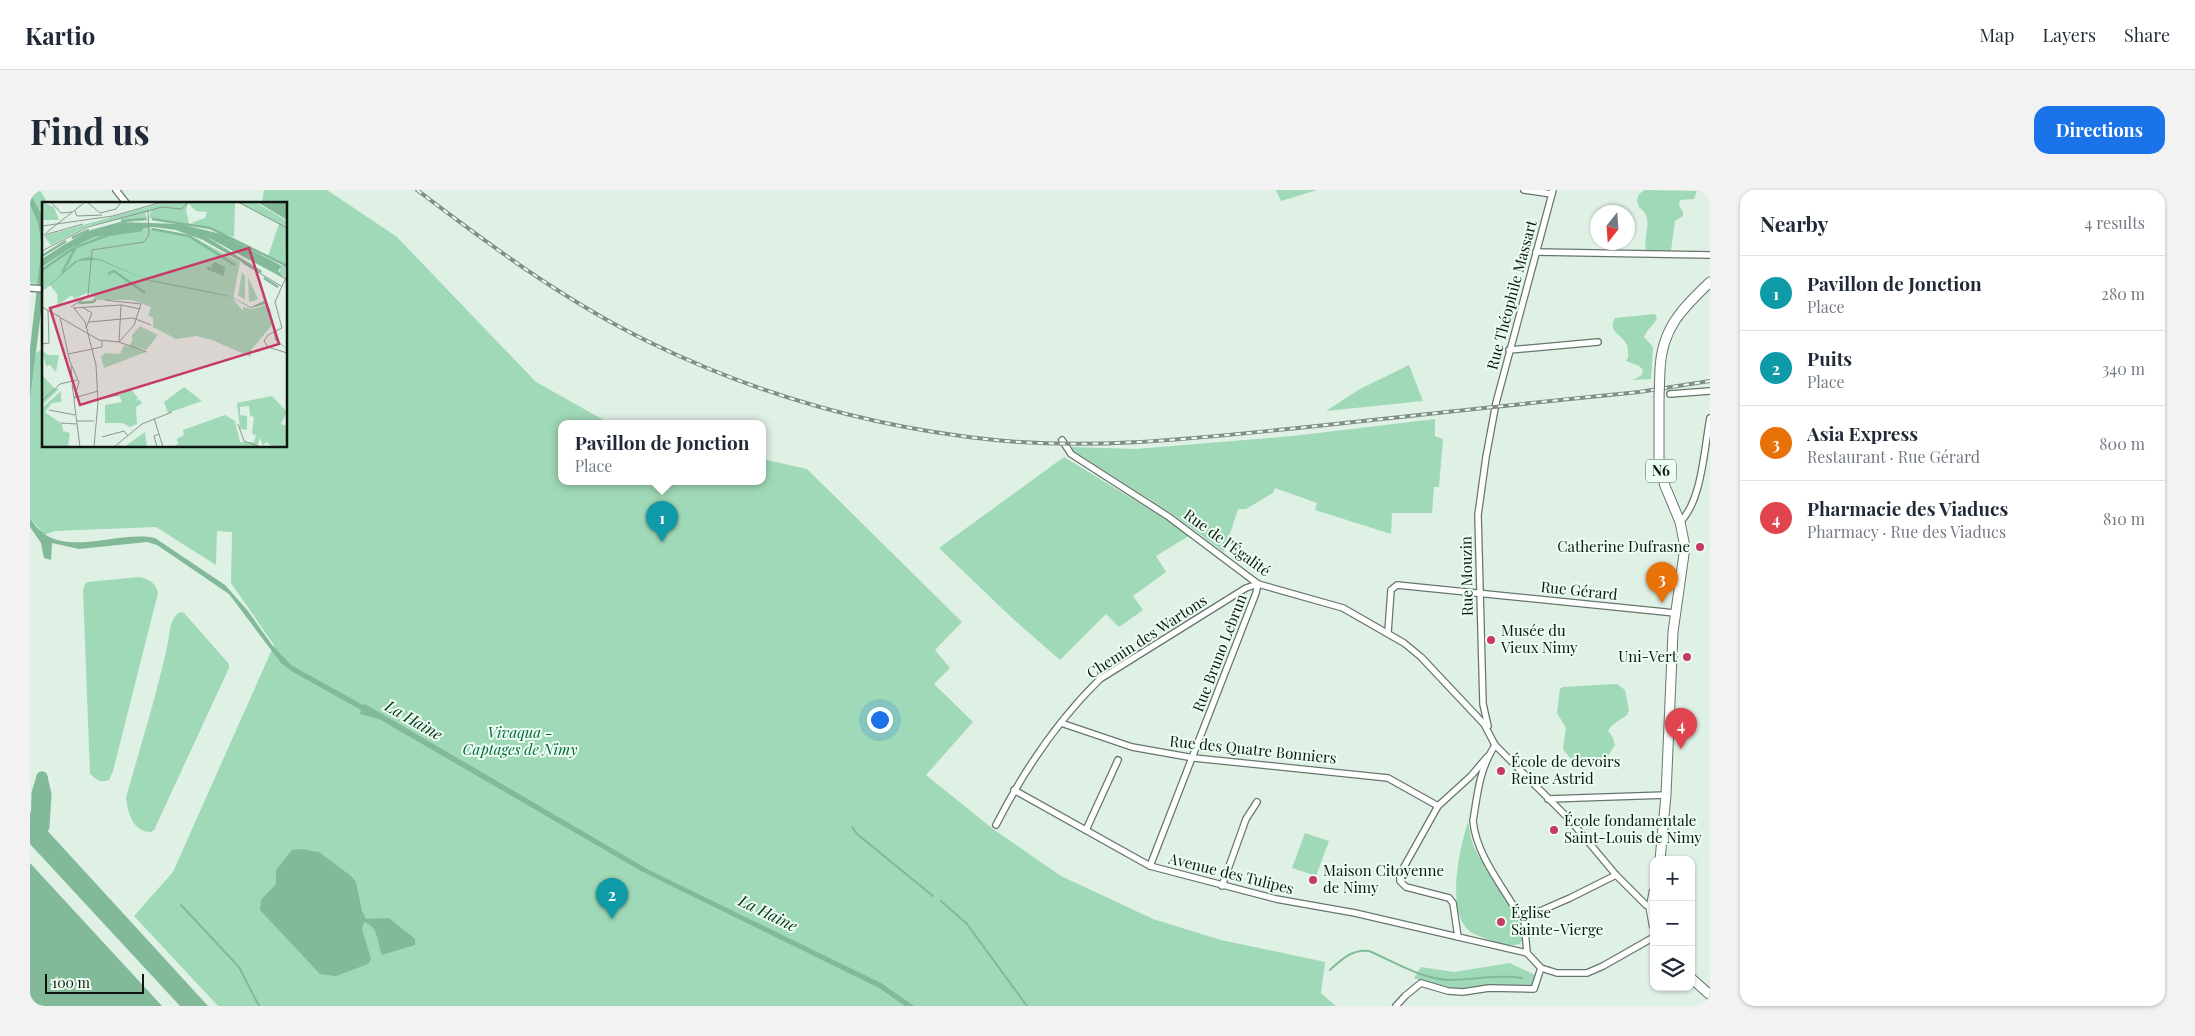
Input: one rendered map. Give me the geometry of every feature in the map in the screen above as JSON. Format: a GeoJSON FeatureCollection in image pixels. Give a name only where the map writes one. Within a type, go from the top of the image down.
{"type":"FeatureCollection","features":[{"type":"Feature","properties":{"kind":"main road","name":"N6"},"geometry":{"type":"LineString","coordinates":[[1660,856],[1666,795],[1675,613],[1685,547],[1680,522],[1665,486],[1659,462],[1660,369],[1662,346],[1670,328],[1681,311],[1710,282]]}},
{"type":"Feature","properties":{"kind":"main road"},"geometry":{"type":"LineString","coordinates":[[1695,982],[1710,995]]}},
{"type":"Feature","properties":{"kind":"street"},"geometry":{"type":"LineString","coordinates":[[116,190],[125,202]]}},
{"type":"Feature","properties":{"kind":"street"},"geometry":{"type":"LineString","coordinates":[[1524,190],[1553,192]]}},
{"type":"Feature","properties":{"kind":"street","name":"Rue Théophile Massart"},"geometry":{"type":"LineString","coordinates":[[1495,407],[1553,192]]}},
{"type":"Feature","properties":{"kind":"street"},"geometry":{"type":"LineString","coordinates":[[1536,252],[1710,255]]}},
{"type":"Feature","properties":{"kind":"street"},"geometry":{"type":"LineString","coordinates":[[1509,350],[1598,342]]}},
{"type":"Feature","properties":{"kind":"street"},"geometry":{"type":"LineString","coordinates":[[1670,394],[1710,391]]}},
{"type":"Feature","properties":{"kind":"street","name":"Rue Mouzin"},"geometry":{"type":"LineString","coordinates":[[1495,407],[1478,515],[1483,704],[1495,745]]}},
{"type":"Feature","properties":{"kind":"street"},"geometry":{"type":"LineString","coordinates":[[1680,522],[1686,517],[1694,502],[1710,418]]}},
{"type":"Feature","properties":{"kind":"street","name":"Rue de l'Égalité"},"geometry":{"type":"LineString","coordinates":[[1062,440],[1071,454],[1169,517],[1258,584],[1343,608],[1388,632],[1421,657],[1478,717],[1495,745]]}},
{"type":"Feature","properties":{"kind":"street","name":"Chemin des Wartons"},"geometry":{"type":"LineString","coordinates":[[996,825],[1014,790],[1061,723],[1084,694],[1100,679],[1246,588],[1258,584]]}},
{"type":"Feature","properties":{"kind":"street","name":"Rue Bruno Lebrun"},"geometry":{"type":"LineString","coordinates":[[1150,866],[1194,758],[1258,584]]}},
{"type":"Feature","properties":{"kind":"street","name":"Rue Gérard"},"geometry":{"type":"LineString","coordinates":[[1388,632],[1391,590],[1394,586],[1675,613]]}},
{"type":"Feature","properties":{"kind":"street","name":"Rue des Quatre Bonniers"},"geometry":{"type":"LineString","coordinates":[[1061,723],[1123,746],[1194,758],[1388,778],[1438,806]]}},
{"type":"Feature","properties":{"kind":"street"},"geometry":{"type":"LineString","coordinates":[[1458,937],[1453,902],[1449,898],[1402,885],[1401,871],[1438,806],[1471,776],[1495,745],[1586,837],[1616,875],[1646,906],[1650,908]]}},
{"type":"Feature","properties":{"kind":"street"},"geometry":{"type":"LineString","coordinates":[[1487,757],[1480,775],[1473,821],[1474,828],[1480,847],[1516,910],[1524,918],[1526,953],[1541,968],[1557,973],[1587,973],[1650,939]]}},
{"type":"Feature","properties":{"kind":"street"},"geometry":{"type":"LineString","coordinates":[[1086,830],[1118,760]]}},
{"type":"Feature","properties":{"kind":"street","name":"Avenue des Tulipes"},"geometry":{"type":"LineString","coordinates":[[1014,790],[1150,866],[1276,899],[1378,918],[1526,953]]}},
{"type":"Feature","properties":{"kind":"street"},"geometry":{"type":"LineString","coordinates":[[1548,799],[1666,795]]}},
{"type":"Feature","properties":{"kind":"street"},"geometry":{"type":"LineString","coordinates":[[1222,886],[1246,819],[1257,802]]}},
{"type":"Feature","properties":{"kind":"street"},"geometry":{"type":"LineString","coordinates":[[1524,918],[1616,875]]}},
{"type":"Feature","properties":{"kind":"street"},"geometry":{"type":"LineString","coordinates":[[1396,1006],[1404,996],[1421,983],[1448,991],[1463,992],[1489,988],[1534,988],[1541,968]]}},
{"type":"Feature","properties":{"kind":"green space"},"geometry":{"type":"Polygon","coordinates":[[[30,190],[40,190],[47,202],[42,202],[42,285],[30,283],[30,190]]]}},
{"type":"Feature","properties":{"kind":"green space","name":"Vivaqua - Captages de Nimy"},"geometry":{"type":"Polygon","coordinates":[[[264,190],[327,190],[397,237],[536,382],[604,420],[558,420],[558,485],[766,485],[766,460],[807,469],[962,622],[935,650],[950,668],[934,684],[973,722],[926,775],[993,829],[1061,876],[1153,919],[1221,940],[1325,962],[1321,993],[1336,1006],[218,1006],[134,916],[173,872],[274,645],[231,583],[232,532],[217,531],[216,565],[156,527],[55,531],[44,535],[30,518],[30,400],[36,353],[42,349],[42,448],[288,448],[288,202],[262,202],[264,190]]]}},
{"type":"Feature","properties":{"kind":"green space"},"geometry":{"type":"Polygon","coordinates":[[[1276,190],[1317,190],[1281,201],[1276,190]]]}},
{"type":"Feature","properties":{"kind":"green space"},"geometry":{"type":"Polygon","coordinates":[[[1645,190],[1697,191],[1694,199],[1680,200],[1679,206],[1683,216],[1675,221],[1671,251],[1646,250],[1647,221],[1644,211],[1639,207],[1637,200],[1639,194],[1645,190]]]}},
{"type":"Feature","properties":{"kind":"green space"},"geometry":{"type":"Polygon","coordinates":[[[1655,314],[1657,318],[1644,337],[1653,347],[1651,379],[1633,380],[1642,375],[1643,370],[1639,366],[1626,361],[1628,358],[1627,345],[1614,330],[1613,323],[1615,318],[1655,314]]]}},
{"type":"Feature","properties":{"kind":"green space"},"geometry":{"type":"Polygon","coordinates":[[[1409,365],[1423,401],[1326,411],[1360,389],[1409,365]]]}},
{"type":"Feature","properties":{"kind":"green space"},"geometry":{"type":"Polygon","coordinates":[[[1435,419],[1435,436],[1443,439],[1439,487],[1434,487],[1432,513],[1392,513],[1391,534],[1315,510],[1317,503],[1275,488],[1273,493],[1246,509],[1238,509],[1224,552],[1174,515],[1072,450],[1072,447],[1136,449],[1293,436],[1435,419]]]}},
{"type":"Feature","properties":{"kind":"green space"},"geometry":{"type":"Polygon","coordinates":[[[1064,457],[1159,515],[1164,513],[1192,534],[1156,556],[1166,572],[1133,596],[1143,610],[1119,627],[1106,614],[1060,660],[1012,618],[939,548],[1064,457]]]}},
{"type":"Feature","properties":{"kind":"green space"},"geometry":{"type":"Polygon","coordinates":[[[139,577],[152,582],[158,593],[113,771],[109,780],[101,781],[90,774],[83,590],[88,582],[139,577]]]}},
{"type":"Feature","properties":{"kind":"green space"},"geometry":{"type":"Polygon","coordinates":[[[184,613],[229,664],[229,668],[154,830],[151,832],[140,829],[132,821],[126,798],[159,682],[171,625],[177,614],[184,613]]]}},
{"type":"Feature","properties":{"kind":"green space"},"geometry":{"type":"Polygon","coordinates":[[[1617,684],[1625,690],[1629,710],[1627,715],[1611,726],[1608,731],[1615,745],[1606,759],[1599,764],[1575,761],[1563,749],[1566,728],[1557,713],[1560,689],[1563,687],[1617,684]]]}},
{"type":"Feature","properties":{"kind":"green space"},"geometry":{"type":"Polygon","coordinates":[[[1468,822],[1475,849],[1515,910],[1521,923],[1523,935],[1520,944],[1507,945],[1498,943],[1472,933],[1463,924],[1458,912],[1456,880],[1461,847],[1468,822]]]}},
{"type":"Feature","properties":{"kind":"green space"},"geometry":{"type":"Polygon","coordinates":[[[1305,833],[1329,841],[1316,876],[1292,868],[1305,833]]]}},
{"type":"Feature","properties":{"kind":"green space"},"geometry":{"type":"Polygon","coordinates":[[[1510,963],[1537,976],[1534,989],[1448,991],[1414,978],[1421,967],[1454,972],[1510,963]]]}},
{"type":"Feature","properties":{"kind":"shaded area"},"geometry":{"type":"Polygon","coordinates":[[[30,193],[42,216],[42,245],[38,223],[30,204],[30,193]]]}},
{"type":"Feature","properties":{"kind":"shaded area"},"geometry":{"type":"Polygon","coordinates":[[[42,245],[42,304],[30,400],[30,348],[42,245]]]}},
{"type":"Feature","properties":{"kind":"shaded area"},"geometry":{"type":"Polygon","coordinates":[[[30,518],[41,532],[55,539],[71,542],[139,536],[155,538],[225,585],[248,611],[272,645],[291,665],[363,705],[365,704],[649,870],[881,983],[914,1006],[905,1006],[879,988],[641,871],[379,719],[360,714],[361,710],[293,672],[281,663],[229,594],[157,545],[147,542],[79,549],[52,543],[51,560],[44,558],[41,543],[30,527],[30,518]]]}},
{"type":"Feature","properties":{"kind":"shaded area"},"geometry":{"type":"Polygon","coordinates":[[[30,812],[208,1006],[180,1006],[30,844],[30,812]]]}},
{"type":"Feature","properties":{"kind":"shaded area"},"geometry":{"type":"Polygon","coordinates":[[[302,849],[319,852],[351,876],[356,882],[362,911],[366,919],[389,918],[415,939],[415,945],[382,955],[375,931],[364,922],[362,929],[371,959],[368,964],[336,976],[320,974],[260,910],[261,900],[276,884],[276,870],[292,850],[302,849]]]}},
{"type":"Feature","properties":{"kind":"shaded area"},"geometry":{"type":"Polygon","coordinates":[[[30,863],[162,1006],[30,1006],[30,863]]]}},
{"type":"Feature","properties":{"kind":"waterway"},"geometry":{"type":"LineString","coordinates":[[36,832],[37,793],[42,777]]}},
{"type":"Feature","properties":{"kind":"waterway"},"geometry":{"type":"LineString","coordinates":[[36,836],[44,827],[46,794],[42,777]]}},
{"type":"Feature","properties":{"kind":"waterway"},"geometry":{"type":"LineString","coordinates":[[852,827],[857,834],[933,896]]}},
{"type":"Feature","properties":{"kind":"waterway"},"geometry":{"type":"LineString","coordinates":[[941,901],[967,924],[1027,1006]]}},
{"type":"Feature","properties":{"kind":"waterway"},"geometry":{"type":"LineString","coordinates":[[181,905],[239,967],[259,1006]]}},
{"type":"Feature","properties":{"kind":"waterway"},"geometry":{"type":"LineString","coordinates":[[1330,970],[1352,953],[1369,951],[1408,969],[1439,979],[1522,978]]}},
{"type":"Feature","properties":{"kind":"railway"},"geometry":{"type":"LineString","coordinates":[[417,190],[473,232],[558,291],[618,326],[690,361],[732,378],[818,406],[862,418],[950,435],[1033,443],[1147,442],[1222,436],[1639,392],[1710,381]]}},
{"type":"Feature","properties":{"kind":"place","name":"Pavillon de Jonction"},"geometry":{"type":"Point","coordinates":[662,542]}},
{"type":"Feature","properties":{"kind":"place","name":"Catherine Dufrasne"},"geometry":{"type":"Point","coordinates":[1700,547]}},
{"type":"Feature","properties":{"kind":"place","name":"Asia Express"},"geometry":{"type":"Point","coordinates":[1662,603]}},
{"type":"Feature","properties":{"kind":"place","name":"Musée du Vieux Nimy"},"geometry":{"type":"Point","coordinates":[1491,640]}},
{"type":"Feature","properties":{"kind":"place","name":"Uni-Vert"},"geometry":{"type":"Point","coordinates":[1687,657]}},
{"type":"Feature","properties":{"kind":"place","name":"Pharmacie des Viaducs"},"geometry":{"type":"Point","coordinates":[1681,749]}},
{"type":"Feature","properties":{"kind":"place","name":"École de devoirs Reine Astrid"},"geometry":{"type":"Point","coordinates":[1501,771]}},
{"type":"Feature","properties":{"kind":"place","name":"École fondamentale Saint-Louis de Nimy"},"geometry":{"type":"Point","coordinates":[1554,830]}},
{"type":"Feature","properties":{"kind":"place","name":"Maison Citoyenne de Nimy"},"geometry":{"type":"Point","coordinates":[1313,880]}},
{"type":"Feature","properties":{"kind":"place","name":"Puits"},"geometry":{"type":"Point","coordinates":[612,919]}},
{"type":"Feature","properties":{"kind":"place","name":"Église Sainte-Vierge"},"geometry":{"type":"Point","coordinates":[1501,922]}},
{"type":"Feature","properties":{"kind":"water label","name":"La Haine"},"geometry":{"type":"Point","coordinates":[414,720]}},
{"type":"Feature","properties":{"kind":"water label","name":"La Haine"},"geometry":{"type":"Point","coordinates":[768,913]}}]}
